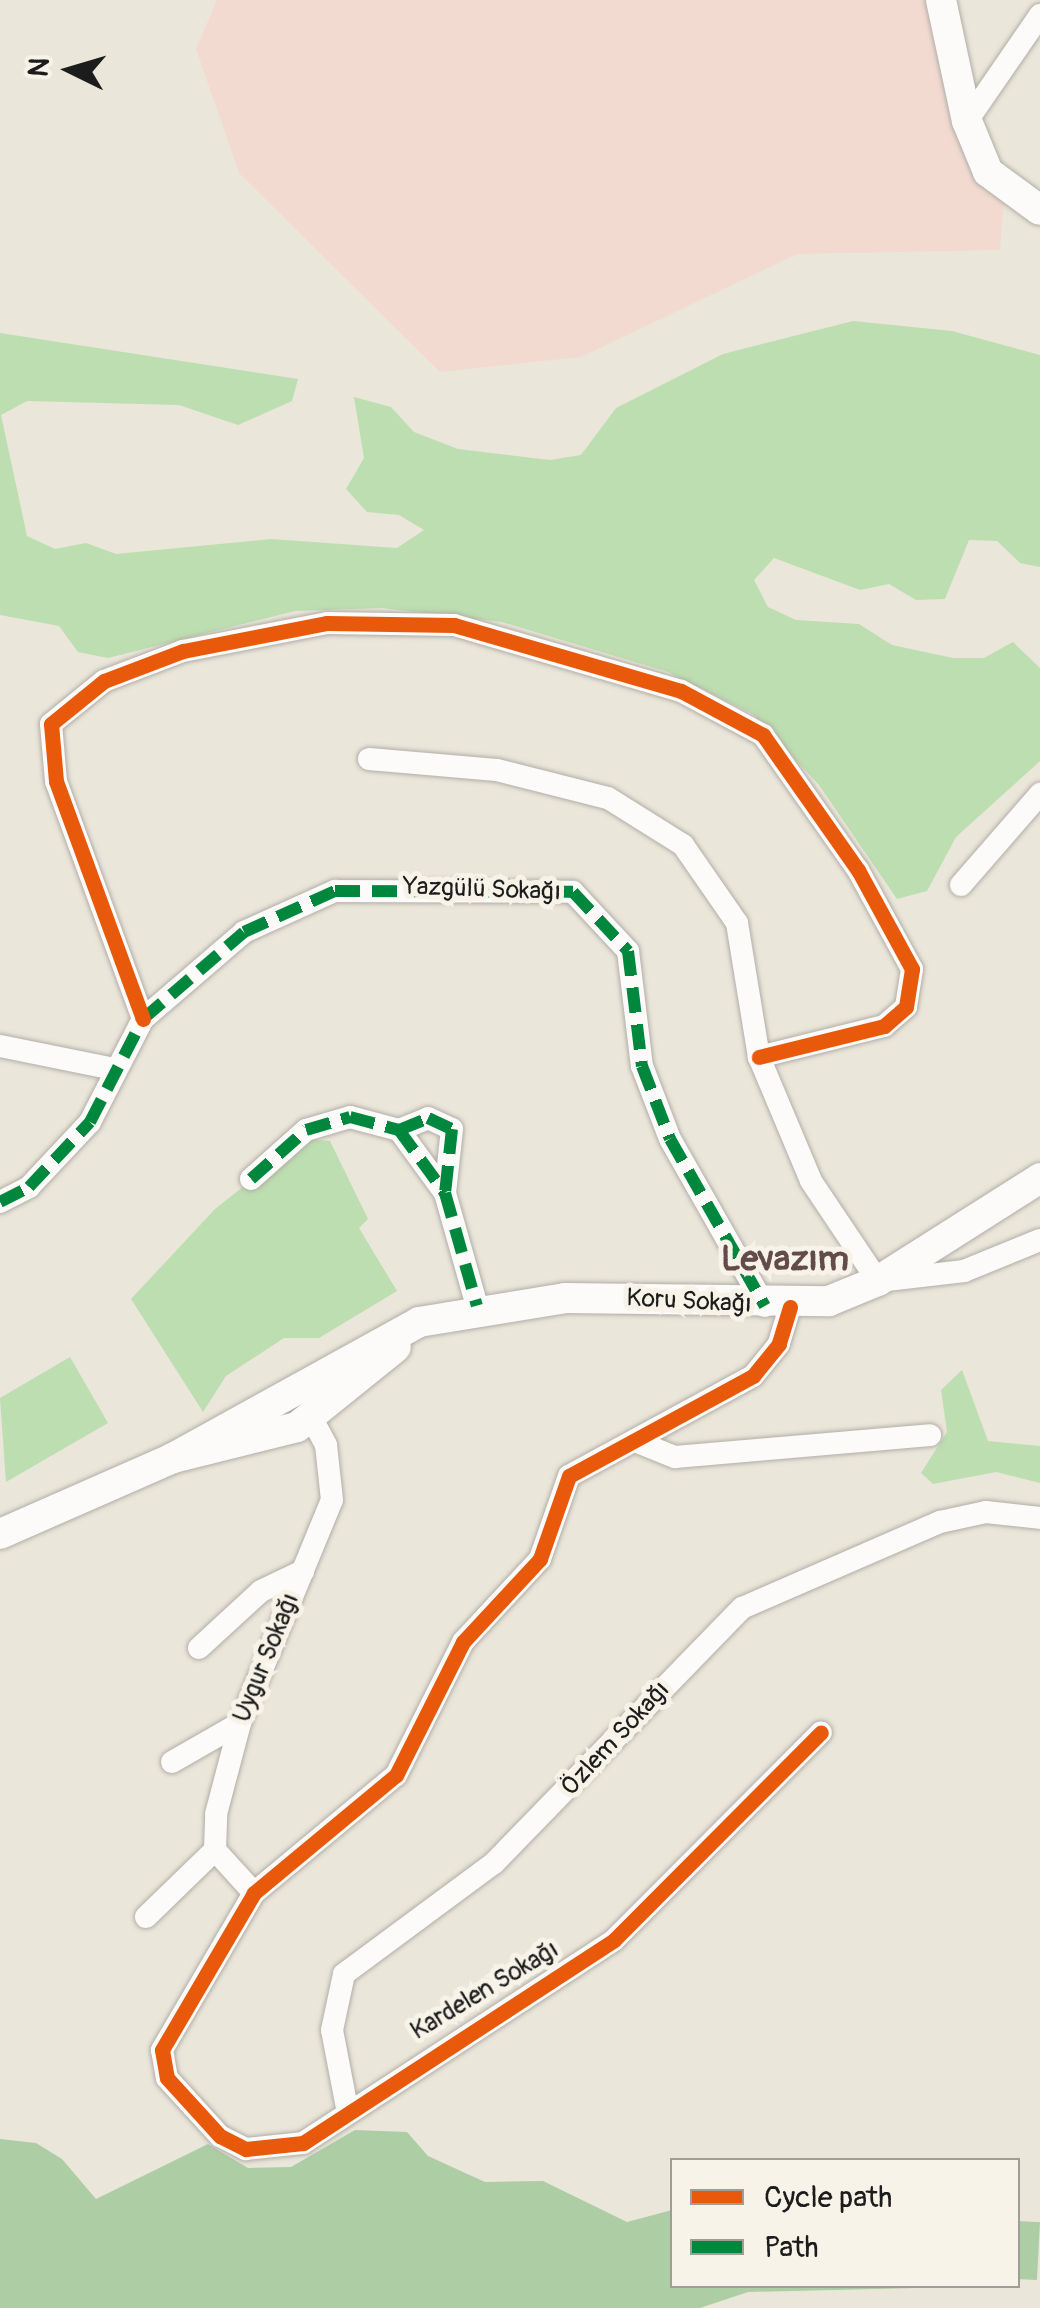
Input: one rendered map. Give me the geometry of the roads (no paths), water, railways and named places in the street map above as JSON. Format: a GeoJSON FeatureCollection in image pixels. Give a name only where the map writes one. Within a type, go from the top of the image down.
{"type":"FeatureCollection","features":[{"type":"Feature","properties":{"kind":"street"},"geometry":{"type":"LineString","coordinates":[[940,0],[967,122],[988,172],[1040,210]]}},
{"type":"Feature","properties":{"kind":"street"},"geometry":{"type":"LineString","coordinates":[[967,122],[1040,15]]}},
{"type":"Feature","properties":{"kind":"street"},"geometry":{"type":"LineString","coordinates":[[144,1019],[56,781],[51,724],[104,681],[184,651],[326,623],[454,626],[681,691],[763,736],[858,870],[912,969],[906,1007],[884,1026],[759,1057]]}},
{"type":"Feature","properties":{"kind":"street"},"geometry":{"type":"LineString","coordinates":[[370,759],[497,770],[608,798],[683,845],[737,923],[759,1057],[812,1181],[878,1281],[1040,1178]]}},
{"type":"Feature","properties":{"kind":"street"},"geometry":{"type":"LineString","coordinates":[[961,885],[1040,794]]}},
{"type":"Feature","properties":{"kind":"street","name":"Yazgülü Sokağı"},"geometry":{"type":"LineString","coordinates":[[0,1202],[29,1187],[90,1122],[114,1069],[144,1019],[244,932],[335,891],[573,892],[628,951],[642,1066],[670,1138],[778,1306]]}},
{"type":"Feature","properties":{"kind":"street"},"geometry":{"type":"LineString","coordinates":[[0,1046],[114,1069]]}},
{"type":"Feature","properties":{"kind":"street"},"geometry":{"type":"LineString","coordinates":[[252,1179],[306,1130],[350,1117],[399,1130],[428,1118],[452,1129],[444,1193],[463,1310]]}},
{"type":"Feature","properties":{"kind":"street"},"geometry":{"type":"LineString","coordinates":[[399,1130],[444,1193]]}},
{"type":"Feature","properties":{"kind":"street","name":"Koru Sokağı"},"geometry":{"type":"LineString","coordinates":[[0,1534],[173,1458],[267,1400],[388,1334],[463,1310],[564,1298],[778,1306],[878,1281],[964,1271],[1040,1240]]}},
{"type":"Feature","properties":{"kind":"street"},"geometry":{"type":"LineString","coordinates":[[146,1916],[215,1850],[254,1893],[396,1775],[463,1642],[540,1559],[570,1476],[640,1443],[762,1368],[778,1306]]}},
{"type":"Feature","properties":{"kind":"street","name":"Koru Sokağı"},"geometry":{"type":"LineString","coordinates":[[173,1458],[280,1432],[314,1415],[463,1310]]}},
{"type":"Feature","properties":{"kind":"street"},"geometry":{"type":"LineString","coordinates":[[302,1383],[314,1415]]}},
{"type":"Feature","properties":{"kind":"street"},"geometry":{"type":"LineString","coordinates":[[267,1400],[280,1432]]}},
{"type":"Feature","properties":{"kind":"street","name":"Uygur Sokağı"},"geometry":{"type":"LineString","coordinates":[[215,1850],[240,1723],[333,1488],[314,1415]]}},
{"type":"Feature","properties":{"kind":"street"},"geometry":{"type":"LineString","coordinates":[[640,1443],[675,1457],[930,1434]]}},
{"type":"Feature","properties":{"kind":"street","name":"Koru Sokağı"},"geometry":{"type":"LineString","coordinates":[[0,1513],[76,1500]]}},
{"type":"Feature","properties":{"kind":"street","name":"Özlem Sokağı"},"geometry":{"type":"LineString","coordinates":[[348,2108],[332,2030],[344,1974],[494,1863],[742,1608],[940,1522],[986,1512],[1040,1518]]}},
{"type":"Feature","properties":{"kind":"street"},"geometry":{"type":"LineString","coordinates":[[199,1648],[261,1591],[303,1571]]}},
{"type":"Feature","properties":{"kind":"street"},"geometry":{"type":"LineString","coordinates":[[172,1762],[240,1723]]}},
{"type":"Feature","properties":{"kind":"street","name":"Kardelen Sokağı"},"geometry":{"type":"LineString","coordinates":[[254,1893],[162,2050],[167,2078],[188,2104],[246,2149],[303,2143],[348,2108],[614,1940],[822,1732]]}},
{"type":"Feature","properties":{"kind":"district","name":"Levazım"},"geometry":{"type":"Point","coordinates":[785,1259]}}]}
